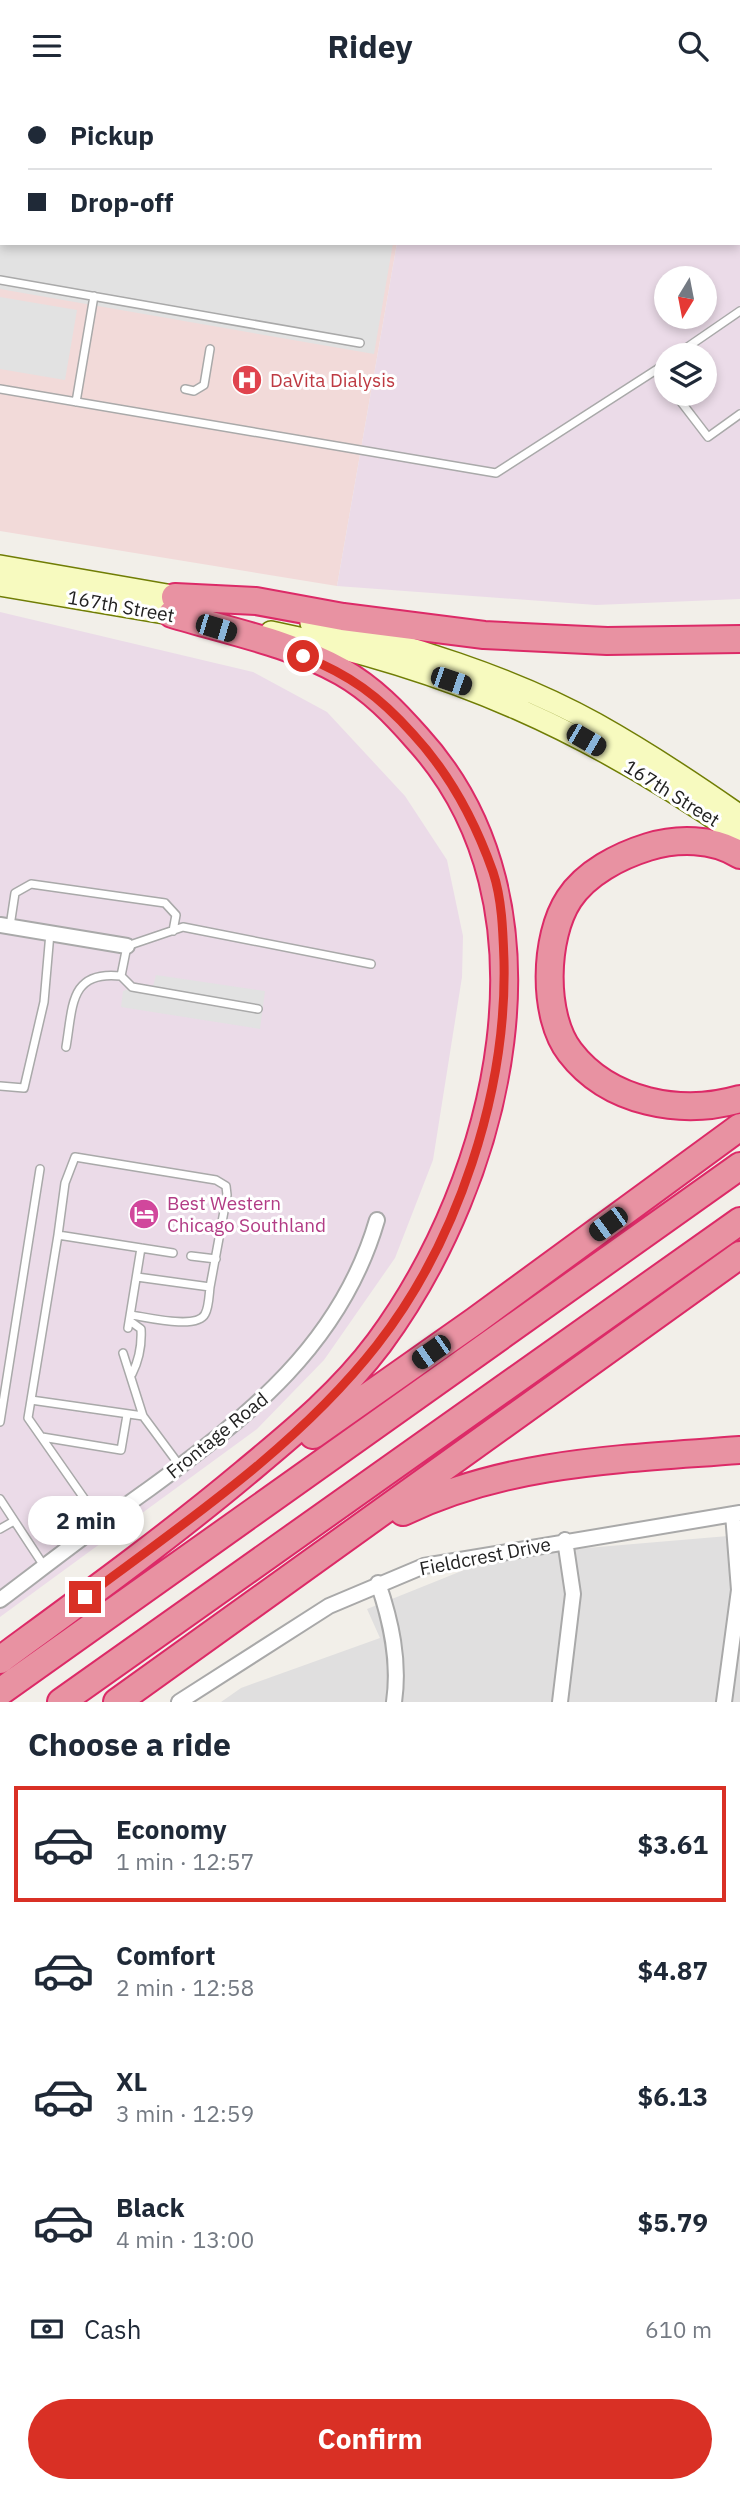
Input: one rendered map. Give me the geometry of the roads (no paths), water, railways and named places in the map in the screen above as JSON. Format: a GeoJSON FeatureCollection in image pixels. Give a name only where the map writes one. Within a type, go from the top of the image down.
{"type":"FeatureCollection","features":[{"type":"Feature","properties":{"kind":"highway"},"geometry":{"type":"LineString","coordinates":[[174,606],[256,601],[343,617],[484,635],[607,641],[740,639]]}},
{"type":"Feature","properties":{"kind":"highway"},"geometry":{"type":"LineString","coordinates":[[174,606],[330,667],[385,703],[437,760],[467,809],[494,875],[503,948],[504,997],[486,1117],[464,1184],[430,1260],[378,1343],[321,1409],[191,1518]]}},
{"type":"Feature","properties":{"kind":"highway"},"geometry":{"type":"LineString","coordinates":[[740,855],[699,841],[663,843],[626,854],[601,869],[569,899],[556,932],[548,971],[554,1014],[569,1052],[601,1079],[628,1094],[656,1104],[687,1107],[740,1099]]}},
{"type":"Feature","properties":{"kind":"highway"},"geometry":{"type":"LineString","coordinates":[[0,1660],[191,1518],[475,1321],[740,1127]]}},
{"type":"Feature","properties":{"kind":"highway"},"geometry":{"type":"LineString","coordinates":[[0,1692],[740,1166]]}},
{"type":"Feature","properties":{"kind":"highway"},"geometry":{"type":"LineString","coordinates":[[61,1702],[740,1220]]}},
{"type":"Feature","properties":{"kind":"highway"},"geometry":{"type":"LineString","coordinates":[[117,1702],[740,1255]]}},
{"type":"Feature","properties":{"kind":"highway"},"geometry":{"type":"LineString","coordinates":[[327,1553],[384,1521],[439,1496],[524,1472],[559,1465],[740,1450]]}},
{"type":"Feature","properties":{"kind":"main road","name":"167th Street"},"geometry":{"type":"LineString","coordinates":[[0,566],[327,644],[474,689],[586,740],[667,786],[740,836]]}},
{"type":"Feature","properties":{"kind":"main road","name":"167th Street"},"geometry":{"type":"LineString","coordinates":[[0,585],[332,628],[478,671],[594,723],[674,770],[740,815]]}},
{"type":"Feature","properties":{"kind":"street"},"geometry":{"type":"LineString","coordinates":[[5,925],[127,946]]}},
{"type":"Feature","properties":{"kind":"street","name":"Frontage Road"},"geometry":{"type":"LineString","coordinates":[[0,1600],[218,1440],[273,1391],[324,1329],[365,1261],[377,1220]]}},
{"type":"Feature","properties":{"kind":"street"},"geometry":{"type":"LineString","coordinates":[[724,1702],[739,1612],[737,1514]]}},
{"type":"Feature","properties":{"kind":"street","name":"Fieldcrest Drive"},"geometry":{"type":"LineString","coordinates":[[183,1701],[329,1606],[378,1583],[448,1560],[737,1514]]}},
{"type":"Feature","properties":{"kind":"street"},"geometry":{"type":"LineString","coordinates":[[560,1702],[573,1594],[565,1541]]}},
{"type":"Feature","properties":{"kind":"street"},"geometry":{"type":"LineString","coordinates":[[378,1583],[393,1640],[397,1683],[394,1702]]}},
{"type":"Feature","properties":{"kind":"lane"},"geometry":{"type":"LineString","coordinates":[[0,280],[360,343]]}},
{"type":"Feature","properties":{"kind":"lane"},"geometry":{"type":"LineString","coordinates":[[76,401],[94,296]]}},
{"type":"Feature","properties":{"kind":"lane"},"geometry":{"type":"LineString","coordinates":[[693,343],[740,311]]}},
{"type":"Feature","properties":{"kind":"lane"},"geometry":{"type":"LineString","coordinates":[[185,389],[194,391],[204,385],[210,349]]}},
{"type":"Feature","properties":{"kind":"lane"},"geometry":{"type":"LineString","coordinates":[[0,389],[496,473],[654,371]]}},
{"type":"Feature","properties":{"kind":"lane"},"geometry":{"type":"LineString","coordinates":[[684,406],[708,437],[740,414]]}},
{"type":"Feature","properties":{"kind":"lane"},"geometry":{"type":"LineString","coordinates":[[5,925],[15,893],[31,884],[165,904],[176,915],[173,931]]}},
{"type":"Feature","properties":{"kind":"lane"},"geometry":{"type":"LineString","coordinates":[[121,976],[127,946],[183,927],[371,964]]}},
{"type":"Feature","properties":{"kind":"lane"},"geometry":{"type":"LineString","coordinates":[[0,1086],[24,1088],[44,1002],[50,933]]}},
{"type":"Feature","properties":{"kind":"lane"},"geometry":{"type":"LineString","coordinates":[[66,1047],[74,999],[87,979],[101,974],[121,976],[132,987],[143,990],[258,1009]]}},
{"type":"Feature","properties":{"kind":"lane"},"geometry":{"type":"LineString","coordinates":[[102,1524],[29,1418],[65,1183],[75,1157],[216,1181],[226,1186],[228,1195],[205,1314],[200,1321],[186,1323],[130,1321]]}},
{"type":"Feature","properties":{"kind":"lane"},"geometry":{"type":"LineString","coordinates":[[0,1422],[40,1169]]}},
{"type":"Feature","properties":{"kind":"lane"},"geometry":{"type":"LineString","coordinates":[[58,1235],[173,1253]]}},
{"type":"Feature","properties":{"kind":"lane"},"geometry":{"type":"LineString","coordinates":[[130,1321],[141,1248]]}},
{"type":"Feature","properties":{"kind":"lane"},"geometry":{"type":"LineString","coordinates":[[191,1256],[216,1259]]}},
{"type":"Feature","properties":{"kind":"lane"},"geometry":{"type":"LineString","coordinates":[[137,1277],[210,1287]]}},
{"type":"Feature","properties":{"kind":"lane"},"geometry":{"type":"LineString","coordinates":[[130,1321],[141,1329],[139,1361],[132,1374]]}},
{"type":"Feature","properties":{"kind":"lane"},"geometry":{"type":"LineString","coordinates":[[123,1353],[132,1374],[143,1416],[180,1466]]}},
{"type":"Feature","properties":{"kind":"lane"},"geometry":{"type":"LineString","coordinates":[[31,1400],[143,1416]]}},
{"type":"Feature","properties":{"kind":"lane"},"geometry":{"type":"LineString","coordinates":[[42,1437],[121,1450],[127,1415]]}},
{"type":"Feature","properties":{"kind":"lane"},"geometry":{"type":"LineString","coordinates":[[0,1499],[44,1567]]}},
{"type":"Feature","properties":{"kind":"lane"},"geometry":{"type":"LineString","coordinates":[[0,1528],[14,1521]]}},
{"type":"Feature","properties":{"kind":"place","name":"DaVita Dialysis"},"geometry":{"type":"Point","coordinates":[247,380]}},
{"type":"Feature","properties":{"kind":"place","name":"Best Western Chicago Southland"},"geometry":{"type":"Point","coordinates":[144,1214]}}]}
